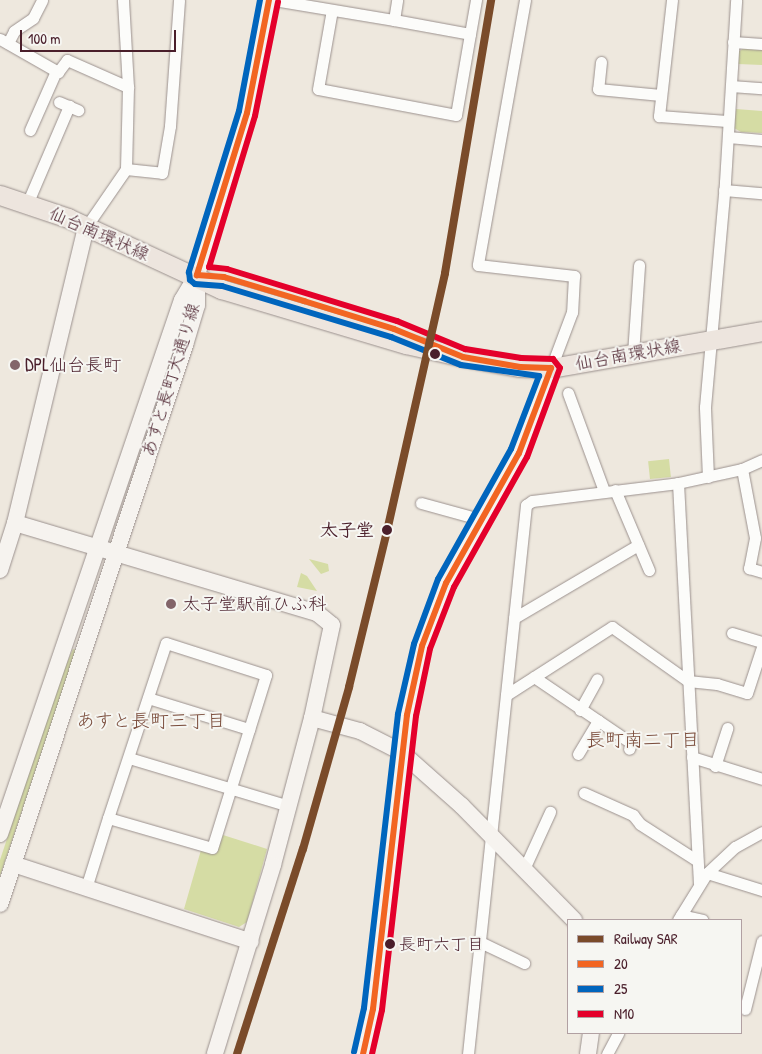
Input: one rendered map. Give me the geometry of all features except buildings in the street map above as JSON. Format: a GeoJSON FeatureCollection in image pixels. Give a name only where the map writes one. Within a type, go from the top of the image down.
{"type":"FeatureCollection","features":[{"type":"Feature","properties":{"kind":"main road","name":"仙台南環状線"},"geometry":{"type":"LineString","coordinates":[[3,192],[27,204],[86,227],[142,255],[196,275],[221,289],[406,344],[463,357],[520,367],[551,368],[762,331]]}},
{"type":"Feature","properties":{"kind":"street"},"geometry":{"type":"LineString","coordinates":[[42,0],[33,18],[14,31],[4,41],[56,71]]}},
{"type":"Feature","properties":{"kind":"street"},"geometry":{"type":"LineString","coordinates":[[0,570],[15,523],[86,227],[126,169],[128,87],[123,0]]}},
{"type":"Feature","properties":{"kind":"street"},"geometry":{"type":"LineString","coordinates":[[126,169],[162,174],[170,126],[179,0]]}},
{"type":"Feature","properties":{"kind":"street"},"geometry":{"type":"LineString","coordinates":[[196,275],[247,113],[269,0]]}},
{"type":"Feature","properties":{"kind":"street"},"geometry":{"type":"LineString","coordinates":[[274,0],[470,34]]}},
{"type":"Feature","properties":{"kind":"street"},"geometry":{"type":"LineString","coordinates":[[394,20],[397,0]]}},
{"type":"Feature","properties":{"kind":"street"},"geometry":{"type":"LineString","coordinates":[[332,10],[318,89],[456,115],[476,0]]}},
{"type":"Feature","properties":{"kind":"street"},"geometry":{"type":"LineString","coordinates":[[363,1054],[373,1008],[401,752],[412,686],[422,646],[446,583],[519,453],[572,312],[574,276],[478,265],[525,0]]}},
{"type":"Feature","properties":{"kind":"street"},"geometry":{"type":"LineString","coordinates":[[672,0],[658,116],[727,121]]}},
{"type":"Feature","properties":{"kind":"street"},"geometry":{"type":"LineString","coordinates":[[708,478],[705,407],[724,190],[736,0]]}},
{"type":"Feature","properties":{"kind":"street"},"geometry":{"type":"LineString","coordinates":[[733,42],[762,44]]}},
{"type":"Feature","properties":{"kind":"street"},"geometry":{"type":"LineString","coordinates":[[30,130],[56,71],[67,60],[128,87]]}},
{"type":"Feature","properties":{"kind":"street"},"geometry":{"type":"LineString","coordinates":[[600,62],[598,89],[661,95]]}},
{"type":"Feature","properties":{"kind":"street"},"geometry":{"type":"LineString","coordinates":[[731,86],[762,88]]}},
{"type":"Feature","properties":{"kind":"street"},"geometry":{"type":"LineString","coordinates":[[27,204],[69,106]]}},
{"type":"Feature","properties":{"kind":"street"},"geometry":{"type":"LineString","coordinates":[[728,137],[762,140]]}},
{"type":"Feature","properties":{"kind":"street"},"geometry":{"type":"LineString","coordinates":[[724,190],[762,193]]}},
{"type":"Feature","properties":{"kind":"street"},"geometry":{"type":"LineString","coordinates":[[633,354],[639,265]]}},
{"type":"Feature","properties":{"kind":"street","name":"あすと長町大通り線"},"geometry":{"type":"LineString","coordinates":[[0,834],[182,300],[196,275]]}},
{"type":"Feature","properties":{"kind":"street","name":"あすと長町大通り線"},"geometry":{"type":"LineString","coordinates":[[0,904],[198,305],[196,275]]}},
{"type":"Feature","properties":{"kind":"street"},"geometry":{"type":"LineString","coordinates":[[568,393],[609,491],[649,570]]}},
{"type":"Feature","properties":{"kind":"street"},"geometry":{"type":"LineString","coordinates":[[468,1054],[526,505],[532,501],[708,478],[742,469],[762,460]]}},
{"type":"Feature","properties":{"kind":"street"},"geometry":{"type":"LineString","coordinates":[[742,469],[756,538],[749,568],[762,572]]}},
{"type":"Feature","properties":{"kind":"street"},"geometry":{"type":"LineString","coordinates":[[678,483],[696,860],[699,883]]}},
{"type":"Feature","properties":{"kind":"street"},"geometry":{"type":"LineString","coordinates":[[421,502],[483,520]]}},
{"type":"Feature","properties":{"kind":"street"},"geometry":{"type":"LineString","coordinates":[[15,523],[116,555],[317,613],[330,620],[332,630],[289,806],[252,942],[215,1054]]}},
{"type":"Feature","properties":{"kind":"street"},"geometry":{"type":"LineString","coordinates":[[514,618],[638,545]]}},
{"type":"Feature","properties":{"kind":"street"},"geometry":{"type":"LineString","coordinates":[[506,694],[612,627],[688,681],[717,684],[747,692],[758,672],[762,647]]}},
{"type":"Feature","properties":{"kind":"street"},"geometry":{"type":"LineString","coordinates":[[732,634],[762,642]]}},
{"type":"Feature","properties":{"kind":"street"},"geometry":{"type":"LineString","coordinates":[[86,888],[108,818],[166,643],[266,675],[212,848],[108,818]]}},
{"type":"Feature","properties":{"kind":"street"},"geometry":{"type":"LineString","coordinates":[[534,676],[580,710],[631,743],[629,749]]}},
{"type":"Feature","properties":{"kind":"street"},"geometry":{"type":"LineString","coordinates":[[580,710],[597,679]]}},
{"type":"Feature","properties":{"kind":"street"},"geometry":{"type":"LineString","coordinates":[[148,698],[249,729]]}},
{"type":"Feature","properties":{"kind":"street"},"geometry":{"type":"LineString","coordinates":[[312,718],[360,731],[401,752],[524,869],[573,919]]}},
{"type":"Feature","properties":{"kind":"street"},"geometry":{"type":"LineString","coordinates":[[578,754],[598,721]]}},
{"type":"Feature","properties":{"kind":"street"},"geometry":{"type":"LineString","coordinates":[[715,766],[727,728]]}},
{"type":"Feature","properties":{"kind":"street"},"geometry":{"type":"LineString","coordinates":[[128,758],[289,806]]}},
{"type":"Feature","properties":{"kind":"street"},"geometry":{"type":"LineString","coordinates":[[692,758],[762,779]]}},
{"type":"Feature","properties":{"kind":"street"},"geometry":{"type":"LineString","coordinates":[[584,793],[632,815],[640,824],[696,860]]}},
{"type":"Feature","properties":{"kind":"street"},"geometry":{"type":"LineString","coordinates":[[524,869],[550,812]]}},
{"type":"Feature","properties":{"kind":"street"},"geometry":{"type":"LineString","coordinates":[[680,918],[699,883],[707,873],[735,847],[762,832]]}},
{"type":"Feature","properties":{"kind":"street"},"geometry":{"type":"LineString","coordinates":[[13,864],[252,942]]}},
{"type":"Feature","properties":{"kind":"street"},"geometry":{"type":"LineString","coordinates":[[707,873],[762,890]]}},
{"type":"Feature","properties":{"kind":"street"},"geometry":{"type":"LineString","coordinates":[[745,1009],[757,983],[762,941]]}},
{"type":"Feature","properties":{"kind":"street"},"geometry":{"type":"LineString","coordinates":[[480,942],[524,963]]}},
{"type":"Feature","properties":{"kind":"street"},"geometry":{"type":"LineString","coordinates":[[588,1054],[591,1034]]}},
{"type":"Feature","properties":{"kind":"street"},"geometry":{"type":"LineString","coordinates":[[607,1054],[617,1034]]}},
{"type":"Feature","properties":{"kind":"green space"},"geometry":{"type":"Polygon","coordinates":[[[744,48],[762,50],[762,65],[738,64],[738,52],[744,48]]]}},
{"type":"Feature","properties":{"kind":"green space"},"geometry":{"type":"Polygon","coordinates":[[[736,109],[762,111],[762,133],[741,132],[734,128],[736,109]]]}},
{"type":"Feature","properties":{"kind":"green space"},"geometry":{"type":"Polygon","coordinates":[[[669,459],[671,477],[650,479],[648,461],[669,459]]]}},
{"type":"Feature","properties":{"kind":"green space"},"geometry":{"type":"Polygon","coordinates":[[[309,559],[328,564],[329,571],[321,574],[309,559]]]}},
{"type":"Feature","properties":{"kind":"green space"},"geometry":{"type":"Polygon","coordinates":[[[301,573],[307,576],[317,591],[297,587],[301,573]]]}},
{"type":"Feature","properties":{"kind":"green space"},"geometry":{"type":"Polygon","coordinates":[[[73,649],[76,650],[0,876],[0,860],[61,676],[73,649]]]}},
{"type":"Feature","properties":{"kind":"green space"},"geometry":{"type":"Polygon","coordinates":[[[223,835],[267,849],[247,922],[239,927],[184,909],[201,850],[216,854],[223,835]]]}},
{"type":"Feature","properties":{"kind":"rail line","name":"SAR"},"geometry":{"type":"LineString","coordinates":[[237,1054],[303,849],[349,687],[387,531],[445,273],[491,0]]}},
{"type":"Feature","properties":{"kind":"transit line","name":"25"},"geometry":{"type":"LineString","coordinates":[[260,0],[239,111],[189,272],[190,280],[195,284],[222,286],[391,337],[461,365],[539,376],[511,449],[438,579],[414,644],[398,714],[364,1008],[354,1052]]}},
{"type":"Feature","properties":{"kind":"transit line","name":"20"},"geometry":{"type":"LineString","coordinates":[[269,0],[247,113],[197,275],[224,277],[304,301],[394,329],[463,357],[520,367],[551,368],[519,453],[446,583],[422,646],[407,715],[373,1009],[363,1054]]}},
{"type":"Feature","properties":{"kind":"transit line","name":"N10"},"geometry":{"type":"LineString","coordinates":[[278,2],[255,116],[209,267],[227,269],[397,321],[465,349],[521,358],[553,359],[560,368],[527,457],[454,587],[430,649],[416,716],[382,1010],[372,1054]]}},
{"type":"Feature","properties":{"kind":"place","name":"DPL仙台長町"},"geometry":{"type":"Point","coordinates":[15,365]}},
{"type":"Feature","properties":{"kind":"place","name":"太子堂"},"geometry":{"type":"Point","coordinates":[387,530]}},
{"type":"Feature","properties":{"kind":"place","name":"太子堂駅前ひふ科"},"geometry":{"type":"Point","coordinates":[171,604]}},
{"type":"Feature","properties":{"kind":"place","name":"長町六丁目"},"geometry":{"type":"Point","coordinates":[390,944]}},
{"type":"Feature","properties":{"kind":"district","name":"あすと長町三丁目"},"geometry":{"type":"Point","coordinates":[151,721]}},
{"type":"Feature","properties":{"kind":"district","name":"長町南二丁目"},"geometry":{"type":"Point","coordinates":[643,740]}}]}
